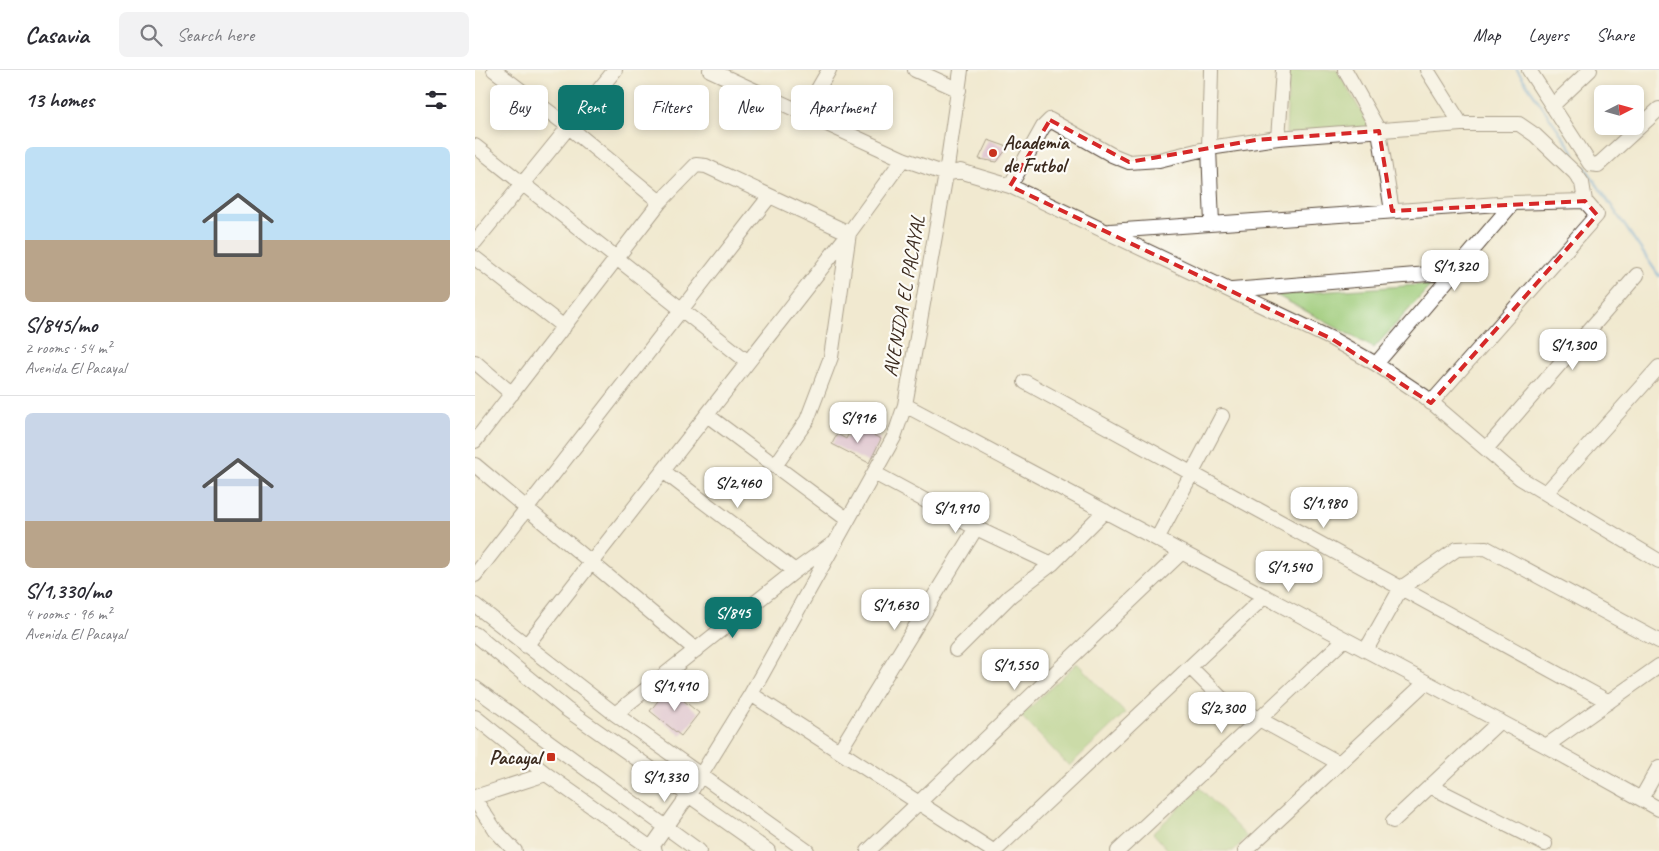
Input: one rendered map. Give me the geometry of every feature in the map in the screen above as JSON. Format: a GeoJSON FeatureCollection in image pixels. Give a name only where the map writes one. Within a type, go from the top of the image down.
{"type":"FeatureCollection","features":[{"type":"Feature","properties":{"kind":"street"},"geometry":{"type":"LineString","coordinates":[[494,70],[558,119]]}},
{"type":"Feature","properties":{"kind":"street"},"geometry":{"type":"LineString","coordinates":[[603,85],[615,70]]}},
{"type":"Feature","properties":{"kind":"street"},"geometry":{"type":"LineString","coordinates":[[709,70],[726,73],[791,108]]}},
{"type":"Feature","properties":{"kind":"street"},"geometry":{"type":"LineString","coordinates":[[820,85],[829,70]]}},
{"type":"Feature","properties":{"kind":"street"},"geometry":{"type":"LineString","coordinates":[[915,70],[959,90]]}},
{"type":"Feature","properties":{"kind":"street","name":"AVENIDA EL PACAYAL"},"geometry":{"type":"LineString","coordinates":[[652,850],[701,777],[751,694],[894,437],[905,405],[946,174],[961,70]]}},
{"type":"Feature","properties":{"kind":"street"},"geometry":{"type":"LineString","coordinates":[[1211,70],[1209,148],[1212,224]]}},
{"type":"Feature","properties":{"kind":"street"},"geometry":{"type":"LineString","coordinates":[[1278,138],[1283,70]]}},
{"type":"Feature","properties":{"kind":"street"},"geometry":{"type":"LineString","coordinates":[[1345,70],[1379,131],[1392,211]]}},
{"type":"Feature","properties":{"kind":"street"},"geometry":{"type":"LineString","coordinates":[[1427,70],[1461,124]]}},
{"type":"Feature","properties":{"kind":"street"},"geometry":{"type":"LineString","coordinates":[[1529,70],[1590,164],[1598,165]]}},
{"type":"Feature","properties":{"kind":"street"},"geometry":{"type":"LineString","coordinates":[[1552,106],[1590,70]]}},
{"type":"Feature","properties":{"kind":"street"},"geometry":{"type":"LineString","coordinates":[[1582,183],[1598,165],[1659,109]]}},
{"type":"Feature","properties":{"kind":"street"},"geometry":{"type":"LineString","coordinates":[[1010,186],[1043,127],[1050,120],[1112,155],[1129,162],[1159,160],[1209,148],[1278,138],[1461,124],[1519,124],[1535,135],[1582,183],[1585,201],[1597,215],[1431,403]]}},
{"type":"Feature","properties":{"kind":"street"},"geometry":{"type":"LineString","coordinates":[[475,242],[567,130]]}},
{"type":"Feature","properties":{"kind":"street"},"geometry":{"type":"LineString","coordinates":[[573,130],[660,202]]}},
{"type":"Feature","properties":{"kind":"street"},"geometry":{"type":"LineString","coordinates":[[837,130],[903,159],[946,174],[960,171],[1010,186],[1109,231],[1332,339],[1376,364],[1431,403],[1520,478],[1659,561]]}},
{"type":"Feature","properties":{"kind":"street"},"geometry":{"type":"LineString","coordinates":[[475,146],[749,362]]}},
{"type":"Feature","properties":{"kind":"street"},"geometry":{"type":"LineString","coordinates":[[526,646],[849,233],[903,159]]}},
{"type":"Feature","properties":{"kind":"street"},"geometry":{"type":"LineString","coordinates":[[475,441],[660,202],[696,165],[706,166],[849,233]]}},
{"type":"Feature","properties":{"kind":"street"},"geometry":{"type":"LineString","coordinates":[[475,575],[769,197]]}},
{"type":"Feature","properties":{"kind":"street"},"geometry":{"type":"LineString","coordinates":[[1109,231],[1513,203],[1585,201]]}},
{"type":"Feature","properties":{"kind":"street"},"geometry":{"type":"LineString","coordinates":[[1376,364],[1513,203]]}},
{"type":"Feature","properties":{"kind":"street"},"geometry":{"type":"LineString","coordinates":[[775,466],[807,420],[831,356],[849,233]]}},
{"type":"Feature","properties":{"kind":"street"},"geometry":{"type":"LineString","coordinates":[[475,258],[564,327]]}},
{"type":"Feature","properties":{"kind":"street"},"geometry":{"type":"LineString","coordinates":[[1230,290],[1453,272]]}},
{"type":"Feature","properties":{"kind":"street"},"geometry":{"type":"LineString","coordinates":[[1486,449],[1637,275]]}},
{"type":"Feature","properties":{"kind":"street"},"geometry":{"type":"LineString","coordinates":[[475,362],[512,394]]}},
{"type":"Feature","properties":{"kind":"street"},"geometry":{"type":"LineString","coordinates":[[1546,493],[1659,367]]}},
{"type":"Feature","properties":{"kind":"street"},"geometry":{"type":"LineString","coordinates":[[1025,382],[1609,702]]}},
{"type":"Feature","properties":{"kind":"street"},"geometry":{"type":"LineString","coordinates":[[905,405],[1500,721],[1659,809]]}},
{"type":"Feature","properties":{"kind":"street"},"geometry":{"type":"LineString","coordinates":[[707,415],[848,520]]}},
{"type":"Feature","properties":{"kind":"street"},"geometry":{"type":"LineString","coordinates":[[1157,539],[1222,416]]}},
{"type":"Feature","properties":{"kind":"street"},"geometry":{"type":"LineString","coordinates":[[475,465],[696,650]]}},
{"type":"Feature","properties":{"kind":"street"},"geometry":{"type":"LineString","coordinates":[[663,471],[795,571]]}},
{"type":"Feature","properties":{"kind":"street"},"geometry":{"type":"LineString","coordinates":[[875,474],[975,528],[1052,564]]}},
{"type":"Feature","properties":{"kind":"street"},"geometry":{"type":"LineString","coordinates":[[956,650],[1010,596],[1052,564],[1105,511]]}},
{"type":"Feature","properties":{"kind":"street"},"geometry":{"type":"LineString","coordinates":[[840,750],[975,528]]}},
{"type":"Feature","properties":{"kind":"street"},"geometry":{"type":"LineString","coordinates":[[615,714],[795,571],[835,543]]}},
{"type":"Feature","properties":{"kind":"street"},"geometry":{"type":"LineString","coordinates":[[1366,650],[1401,588],[1457,549],[1485,548],[1659,641]]}},
{"type":"Feature","properties":{"kind":"street"},"geometry":{"type":"LineString","coordinates":[[868,851],[1182,552]]}},
{"type":"Feature","properties":{"kind":"street"},"geometry":{"type":"LineString","coordinates":[[751,694],[994,851],[1265,596]]}},
{"type":"Feature","properties":{"kind":"street"},"geometry":{"type":"LineString","coordinates":[[475,605],[615,714],[807,851]]}},
{"type":"Feature","properties":{"kind":"street"},"geometry":{"type":"LineString","coordinates":[[475,625],[496,650]]}},
{"type":"Feature","properties":{"kind":"street"},"geometry":{"type":"LineString","coordinates":[[475,634],[566,709],[768,851]]}},
{"type":"Feature","properties":{"kind":"street"},"geometry":{"type":"LineString","coordinates":[[1118,851],[1345,639]]}},
{"type":"Feature","properties":{"kind":"street"},"geometry":{"type":"LineString","coordinates":[[1546,746],[1659,666]]}},
{"type":"Feature","properties":{"kind":"street"},"geometry":{"type":"LineString","coordinates":[[1190,667],[1221,698],[1339,763]]}},
{"type":"Feature","properties":{"kind":"street"},"geometry":{"type":"LineString","coordinates":[[1245,851],[1426,682]]}},
{"type":"Feature","properties":{"kind":"street"},"geometry":{"type":"LineString","coordinates":[[475,688],[699,851]]}},
{"type":"Feature","properties":{"kind":"street"},"geometry":{"type":"LineString","coordinates":[[475,717],[547,774],[652,850]]}},
{"type":"Feature","properties":{"kind":"street"},"geometry":{"type":"LineString","coordinates":[[1393,820],[1500,721]]}},
{"type":"Feature","properties":{"kind":"street"},"geometry":{"type":"LineString","coordinates":[[1641,799],[1659,767]]}},
{"type":"Feature","properties":{"kind":"street"},"geometry":{"type":"LineString","coordinates":[[515,851],[495,830],[475,798],[547,774]]}},
{"type":"Feature","properties":{"kind":"street"},"geometry":{"type":"LineString","coordinates":[[1430,786],[1545,844]]}},
{"type":"Feature","properties":{"kind":"highlighted area"},"geometry":{"type":"Polygon","coordinates":[[[1050,120],[1129,162],[1256,140],[1379,131],[1392,211],[1585,201],[1597,215],[1431,403],[1332,339],[1010,186],[1050,120]]]}},
{"type":"Feature","properties":{"kind":"green space"},"geometry":{"type":"Polygon","coordinates":[[[1289,70],[1337,70],[1370,127],[1286,134],[1289,70]]]}},
{"type":"Feature","properties":{"kind":"green space"},"geometry":{"type":"Polygon","coordinates":[[[1432,284],[1374,348],[1276,295],[1432,284]]]}},
{"type":"Feature","properties":{"kind":"green space"},"geometry":{"type":"Polygon","coordinates":[[[1077,663],[1125,713],[1069,766],[1021,716],[1077,663]]]}},
{"type":"Feature","properties":{"kind":"green space"},"geometry":{"type":"Polygon","coordinates":[[[1200,788],[1247,837],[1233,851],[1169,851],[1153,833],[1200,788]]]}},
{"type":"Feature","properties":{"kind":"building","name":"Academia de Futbol"},"geometry":{"type":"Polygon","coordinates":[[[988,140],[1008,147],[997,162],[979,159],[988,140]]]}},
{"type":"Feature","properties":{"kind":"building"},"geometry":{"type":"Polygon","coordinates":[[[853,425],[881,439],[869,463],[832,444],[837,434],[846,439],[853,425]]]}},
{"type":"Feature","properties":{"kind":"building"},"geometry":{"type":"Polygon","coordinates":[[[668,688],[699,713],[681,736],[650,711],[668,688]]]}},
{"type":"Feature","properties":{"kind":"waterway"},"geometry":{"type":"LineString","coordinates":[[1517,70],[1575,154]]}},
{"type":"Feature","properties":{"kind":"waterway"},"geometry":{"type":"LineString","coordinates":[[1585,167],[1659,276]]}},
{"type":"Feature","properties":{"kind":"place","name":"Academia de Futbol"},"geometry":{"type":"Point","coordinates":[993,153]}},
{"type":"Feature","properties":{"kind":"place","name":"Pacayal"},"geometry":{"type":"Point","coordinates":[551,757]}}]}
